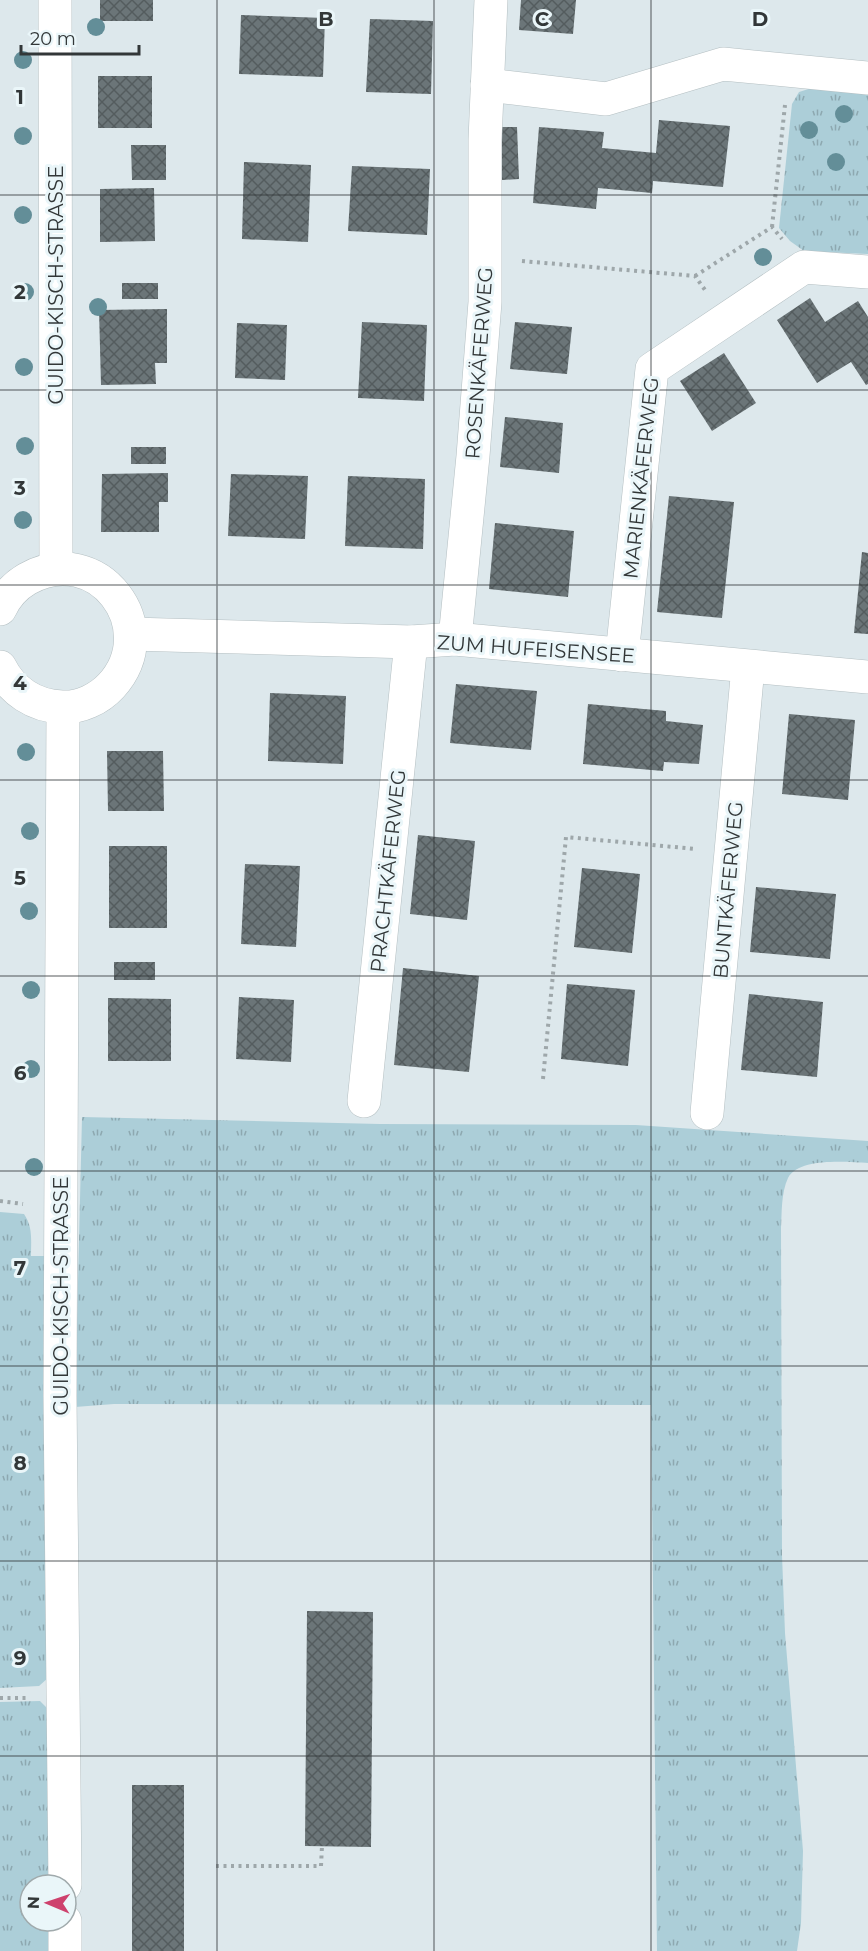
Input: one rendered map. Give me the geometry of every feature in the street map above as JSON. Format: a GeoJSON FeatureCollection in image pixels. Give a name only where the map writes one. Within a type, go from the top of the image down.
{"type":"FeatureCollection","features":[{"type":"Feature","properties":{"kind":"street","name":"GUIDO-KISCH-STRASSE"},"geometry":{"type":"LineString","coordinates":[[55,0],[56,569]]}},
{"type":"Feature","properties":{"kind":"street","name":"ROSENKÄFERWEG"},"geometry":{"type":"LineString","coordinates":[[455,639],[485,302],[487,85],[491,0]]}},
{"type":"Feature","properties":{"kind":"street"},"geometry":{"type":"LineString","coordinates":[[487,85],[606,99],[723,64],[868,78]]}},
{"type":"Feature","properties":{"kind":"street"},"geometry":{"type":"LineString","coordinates":[[804,267],[868,272]]}},
{"type":"Feature","properties":{"kind":"street","name":"MARIENKÄFERWEG"},"geometry":{"type":"LineString","coordinates":[[622,655],[652,369],[804,267]]}},
{"type":"Feature","properties":{"kind":"street"},"geometry":{"type":"LineString","coordinates":[[0,609],[5,599],[19,584],[37,574],[56,569],[78,571],[98,579],[115,594],[126,612],[131,634],[129,656],[119,676],[104,693],[86,704],[63,708],[41,704],[21,694],[6,679],[0,667]]}},
{"type":"Feature","properties":{"kind":"street","name":"ZUM HUFEISENSEE"},"geometry":{"type":"LineString","coordinates":[[131,634],[411,642],[455,639],[868,677]]}},
{"type":"Feature","properties":{"kind":"street","name":"PRACHTKÄFERWEG"},"geometry":{"type":"LineString","coordinates":[[364,1101],[411,642]]}},
{"type":"Feature","properties":{"kind":"street","name":"BUNTKÄFERWEG"},"geometry":{"type":"LineString","coordinates":[[707,1113],[748,667]]}},
{"type":"Feature","properties":{"kind":"street","name":"GUIDO-KISCH-STRASSE"},"geometry":{"type":"LineString","coordinates":[[63,708],[60,1397],[64,1873]]}},
{"type":"Feature","properties":{"kind":"street"},"geometry":{"type":"LineString","coordinates":[[65,1933],[65,1951]]}},
{"type":"Feature","properties":{"kind":"path"},"geometry":{"type":"LineString","coordinates":[[789,69],[772,227],[804,267]]}},
{"type":"Feature","properties":{"kind":"path"},"geometry":{"type":"LineString","coordinates":[[486,258],[695,276],[772,227]]}},
{"type":"Feature","properties":{"kind":"path"},"geometry":{"type":"LineString","coordinates":[[695,276],[725,320]]}},
{"type":"Feature","properties":{"kind":"path"},"geometry":{"type":"LineString","coordinates":[[543,1079],[566,837],[732,852]]}},
{"type":"Feature","properties":{"kind":"path"},"geometry":{"type":"LineString","coordinates":[[216,1866],[321,1866],[322,1846]]}},
{"type":"Feature","properties":{"kind":"green space"},"geometry":{"type":"Polygon","coordinates":[[[815,87],[868,93],[868,254],[804,251],[790,241],[779,228],[792,104],[799,92],[815,87]]]}},
{"type":"Feature","properties":{"kind":"green space"},"geometry":{"type":"Polygon","coordinates":[[[82,1117],[380,1124],[636,1125],[868,1141],[868,1163],[825,1162],[794,1171],[788,1178],[782,1203],[782,1555],[785,1633],[803,1851],[801,1923],[797,1951],[657,1951],[651,1405],[114,1404],[75,1407],[82,1117]]]}},
{"type":"Feature","properties":{"kind":"green space"},"geometry":{"type":"Polygon","coordinates":[[[0,1212],[24,1214],[30,1229],[31,1256],[47,1256],[48,1678],[39,1686],[0,1688],[0,1212]]]}},
{"type":"Feature","properties":{"kind":"green space"},"geometry":{"type":"Polygon","coordinates":[[[40,1701],[49,1710],[51,1873],[18,1873],[18,1933],[51,1933],[51,1951],[0,1951],[0,1702],[40,1701]]]}},
{"type":"Feature","properties":{"kind":"building"},"geometry":{"type":"Polygon","coordinates":[[[100,0],[153,0],[153,21],[100,21],[100,0]]]}},
{"type":"Feature","properties":{"kind":"building"},"geometry":{"type":"Polygon","coordinates":[[[521,0],[576,0],[573,34],[519,30],[521,0]]]}},
{"type":"Feature","properties":{"kind":"building"},"geometry":{"type":"Polygon","coordinates":[[[241,15],[325,18],[323,77],[239,74],[241,15]]]}},
{"type":"Feature","properties":{"kind":"building"},"geometry":{"type":"Polygon","coordinates":[[[370,19],[433,21],[431,94],[366,92],[370,19]]]}},
{"type":"Feature","properties":{"kind":"building"},"geometry":{"type":"Polygon","coordinates":[[[98,76],[152,76],[152,128],[98,128],[98,76]]]}},
{"type":"Feature","properties":{"kind":"building"},"geometry":{"type":"Polygon","coordinates":[[[659,120],[730,126],[723,187],[653,181],[652,193],[598,188],[596,209],[533,203],[539,127],[604,132],[602,148],[656,153],[659,120]]]}},
{"type":"Feature","properties":{"kind":"building"},"geometry":{"type":"Polygon","coordinates":[[[501,127],[517,127],[519,179],[502,180],[501,127]]]}},
{"type":"Feature","properties":{"kind":"building"},"geometry":{"type":"Polygon","coordinates":[[[131,145],[166,145],[166,180],[132,180],[131,145]]]}},
{"type":"Feature","properties":{"kind":"building"},"geometry":{"type":"Polygon","coordinates":[[[244,162],[311,165],[308,242],[242,239],[244,162]]]}},
{"type":"Feature","properties":{"kind":"building"},"geometry":{"type":"Polygon","coordinates":[[[352,166],[430,169],[427,235],[348,231],[352,166]]]}},
{"type":"Feature","properties":{"kind":"building"},"geometry":{"type":"Polygon","coordinates":[[[154,188],[155,241],[100,242],[100,189],[154,188]]]}},
{"type":"Feature","properties":{"kind":"building"},"geometry":{"type":"Polygon","coordinates":[[[122,283],[158,283],[158,299],[122,299],[122,283]]]}},
{"type":"Feature","properties":{"kind":"building"},"geometry":{"type":"Polygon","coordinates":[[[810,298],[825,322],[858,301],[868,317],[868,384],[866,385],[851,362],[817,383],[777,320],[810,298]]]}},
{"type":"Feature","properties":{"kind":"building"},"geometry":{"type":"Polygon","coordinates":[[[167,309],[167,363],[155,363],[156,384],[101,385],[99,310],[167,309]]]}},
{"type":"Feature","properties":{"kind":"building"},"geometry":{"type":"Polygon","coordinates":[[[362,322],[427,325],[424,401],[358,398],[362,322]]]}},
{"type":"Feature","properties":{"kind":"building"},"geometry":{"type":"Polygon","coordinates":[[[515,322],[572,327],[567,374],[510,369],[515,322]]]}},
{"type":"Feature","properties":{"kind":"building"},"geometry":{"type":"Polygon","coordinates":[[[237,323],[287,325],[285,380],[235,378],[237,323]]]}},
{"type":"Feature","properties":{"kind":"building"},"geometry":{"type":"Polygon","coordinates":[[[724,353],[756,403],[712,431],[680,381],[724,353]]]}},
{"type":"Feature","properties":{"kind":"building"},"geometry":{"type":"Polygon","coordinates":[[[505,417],[563,423],[559,473],[500,467],[505,417]]]}},
{"type":"Feature","properties":{"kind":"building"},"geometry":{"type":"Polygon","coordinates":[[[131,447],[166,447],[166,464],[131,464],[131,447]]]}},
{"type":"Feature","properties":{"kind":"building"},"geometry":{"type":"Polygon","coordinates":[[[168,473],[168,502],[159,502],[159,532],[101,532],[102,474],[168,473]]]}},
{"type":"Feature","properties":{"kind":"building"},"geometry":{"type":"Polygon","coordinates":[[[231,474],[308,476],[305,539],[228,536],[231,474]]]}},
{"type":"Feature","properties":{"kind":"building"},"geometry":{"type":"Polygon","coordinates":[[[348,476],[425,479],[423,549],[345,546],[348,476]]]}},
{"type":"Feature","properties":{"kind":"building"},"geometry":{"type":"Polygon","coordinates":[[[669,496],[734,502],[722,618],[657,612],[669,496]]]}},
{"type":"Feature","properties":{"kind":"building"},"geometry":{"type":"Polygon","coordinates":[[[495,523],[574,531],[568,597],[489,589],[495,523]]]}},
{"type":"Feature","properties":{"kind":"building"},"geometry":{"type":"Polygon","coordinates":[[[862,552],[868,553],[868,634],[854,633],[862,552]]]}},
{"type":"Feature","properties":{"kind":"building"},"geometry":{"type":"Polygon","coordinates":[[[456,684],[537,691],[531,750],[450,743],[456,684]]]}},
{"type":"Feature","properties":{"kind":"building"},"geometry":{"type":"Polygon","coordinates":[[[270,693],[346,696],[343,764],[268,761],[270,693]]]}},
{"type":"Feature","properties":{"kind":"building"},"geometry":{"type":"Polygon","coordinates":[[[588,704],[666,711],[666,721],[703,725],[699,764],[664,762],[663,771],[583,764],[588,704]]]}},
{"type":"Feature","properties":{"kind":"building"},"geometry":{"type":"Polygon","coordinates":[[[789,714],[855,720],[848,800],[782,794],[789,714]]]}},
{"type":"Feature","properties":{"kind":"building"},"geometry":{"type":"Polygon","coordinates":[[[107,751],[163,751],[164,811],[108,811],[107,751]]]}},
{"type":"Feature","properties":{"kind":"building"},"geometry":{"type":"Polygon","coordinates":[[[418,835],[475,841],[467,920],[410,914],[418,835]]]}},
{"type":"Feature","properties":{"kind":"building"},"geometry":{"type":"Polygon","coordinates":[[[109,846],[167,846],[167,928],[109,928],[109,846]]]}},
{"type":"Feature","properties":{"kind":"building"},"geometry":{"type":"Polygon","coordinates":[[[245,864],[300,866],[296,947],[241,944],[245,864]]]}},
{"type":"Feature","properties":{"kind":"building"},"geometry":{"type":"Polygon","coordinates":[[[582,868],[640,874],[632,953],[574,947],[582,868]]]}},
{"type":"Feature","properties":{"kind":"building"},"geometry":{"type":"Polygon","coordinates":[[[756,887],[836,894],[830,959],[750,952],[756,887]]]}},
{"type":"Feature","properties":{"kind":"building"},"geometry":{"type":"Polygon","coordinates":[[[114,962],[155,962],[155,980],[114,980],[114,962]]]}},
{"type":"Feature","properties":{"kind":"building"},"geometry":{"type":"Polygon","coordinates":[[[403,968],[479,976],[469,1072],[394,1065],[403,968]]]}},
{"type":"Feature","properties":{"kind":"building"},"geometry":{"type":"Polygon","coordinates":[[[567,984],[635,990],[628,1066],[561,1059],[567,984]]]}},
{"type":"Feature","properties":{"kind":"building"},"geometry":{"type":"Polygon","coordinates":[[[749,994],[823,1002],[817,1077],[741,1070],[749,994]]]}},
{"type":"Feature","properties":{"kind":"building"},"geometry":{"type":"Polygon","coordinates":[[[239,997],[294,1000],[291,1062],[236,1059],[239,997]]]}},
{"type":"Feature","properties":{"kind":"building"},"geometry":{"type":"Polygon","coordinates":[[[108,998],[171,999],[171,1061],[108,1061],[108,998]]]}},
{"type":"Feature","properties":{"kind":"building"},"geometry":{"type":"Polygon","coordinates":[[[307,1611],[373,1612],[371,1847],[305,1846],[307,1611]]]}},
{"type":"Feature","properties":{"kind":"building"},"geometry":{"type":"Polygon","coordinates":[[[132,1785],[184,1785],[184,1951],[132,1951],[132,1785]]]}}]}
